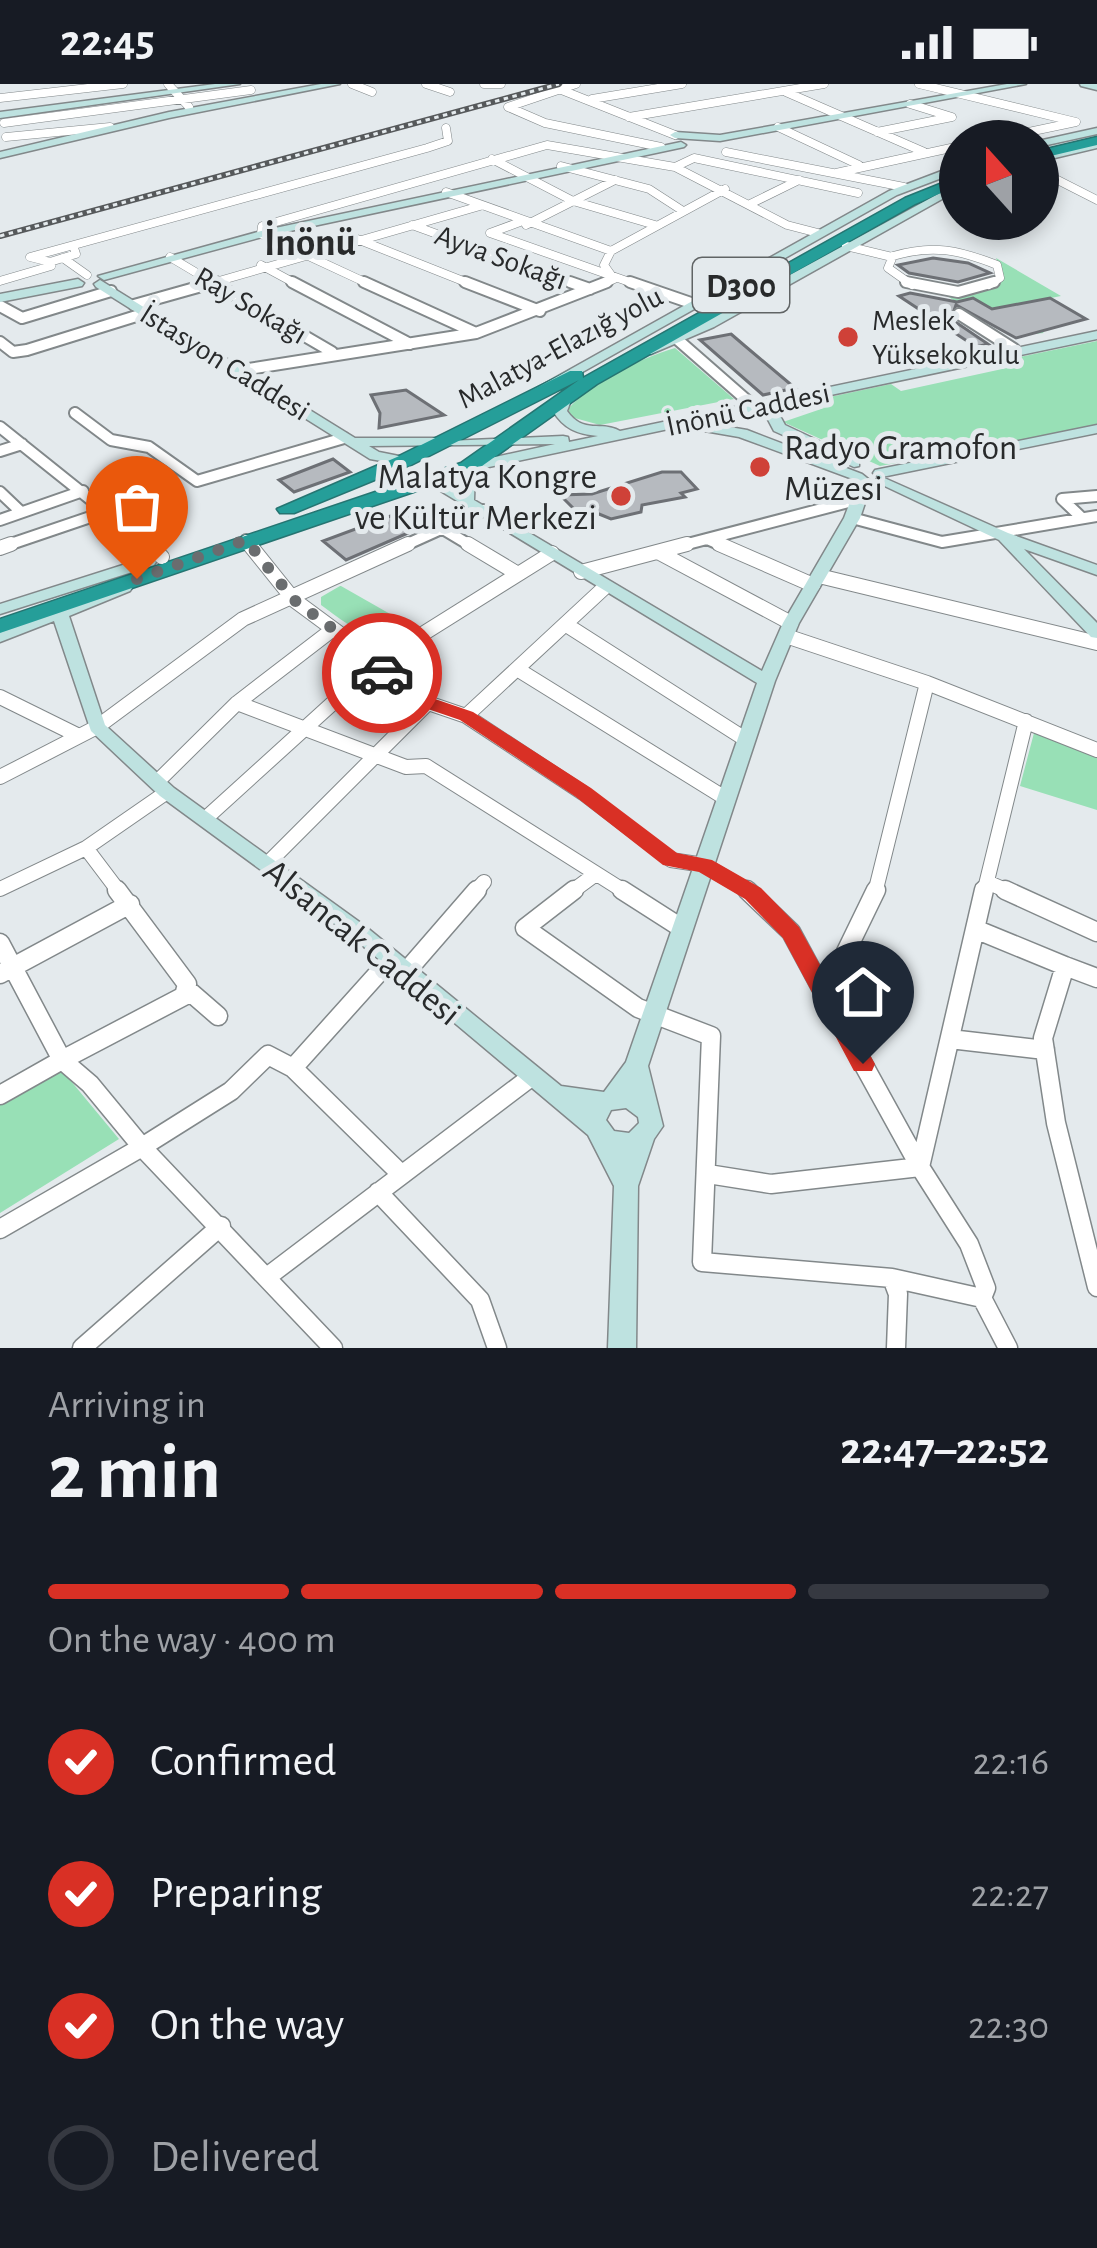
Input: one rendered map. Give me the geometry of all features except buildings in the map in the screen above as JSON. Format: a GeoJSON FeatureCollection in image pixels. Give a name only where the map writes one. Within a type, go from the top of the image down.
{"type":"FeatureCollection","features":[{"type":"Feature","properties":{"kind":"highway"},"geometry":{"type":"LineString","coordinates":[[1059,148],[1097,141]]}},
{"type":"Feature","properties":{"kind":"highway","name":"Malatya-Elazığ yolu"},"geometry":{"type":"LineString","coordinates":[[422,473],[471,464],[636,355],[908,194],[939,183]]}},
{"type":"Feature","properties":{"kind":"highway","name":"Malatya-Elazığ yolu"},"geometry":{"type":"LineString","coordinates":[[422,473],[448,442],[494,416],[877,209],[939,184]]}},
{"type":"Feature","properties":{"kind":"highway"},"geometry":{"type":"LineString","coordinates":[[494,416],[489,428],[498,434],[533,422]]}},
{"type":"Feature","properties":{"kind":"highway"},"geometry":{"type":"LineString","coordinates":[[448,442],[470,451],[471,464]]}},
{"type":"Feature","properties":{"kind":"highway"},"geometry":{"type":"LineString","coordinates":[[0,626],[60,611],[162,561],[335,490],[422,473]]}},
{"type":"Feature","properties":{"kind":"highway"},"geometry":{"type":"LineString","coordinates":[[0,612],[246,540],[356,502],[422,473]]}},
{"type":"Feature","properties":{"kind":"highway"},"geometry":{"type":"LineString","coordinates":[[335,490],[383,485],[356,502]]}},
{"type":"Feature","properties":{"kind":"main road"},"geometry":{"type":"LineString","coordinates":[[1,118],[248,89],[336,84]]}},
{"type":"Feature","properties":{"kind":"main road"},"geometry":{"type":"LineString","coordinates":[[0,302],[96,282],[261,234],[561,166],[716,142],[1017,84]]}},
{"type":"Feature","properties":{"kind":"main road"},"geometry":{"type":"LineString","coordinates":[[1084,84],[1097,87]]}},
{"type":"Feature","properties":{"kind":"main road"},"geometry":{"type":"LineString","coordinates":[[5,154],[111,127],[180,97],[248,89]]}},
{"type":"Feature","properties":{"kind":"main road"},"geometry":{"type":"LineString","coordinates":[[716,142],[726,152]]}},
{"type":"Feature","properties":{"kind":"main road"},"geometry":{"type":"LineString","coordinates":[[632,152],[687,143],[726,152]]}},
{"type":"Feature","properties":{"kind":"main road"},"geometry":{"type":"LineString","coordinates":[[636,355],[678,340],[939,189]]}},
{"type":"Feature","properties":{"kind":"main road"},"geometry":{"type":"LineString","coordinates":[[524,401],[547,382],[818,233],[908,194]]}},
{"type":"Feature","properties":{"kind":"main road","name":"İstasyon Caddesi"},"geometry":{"type":"LineString","coordinates":[[96,282],[347,440],[422,473],[604,588],[766,681]]}},
{"type":"Feature","properties":{"kind":"main road","name":"İnönü Caddesi"},"geometry":{"type":"LineString","coordinates":[[722,413],[750,403],[1097,333]]}},
{"type":"Feature","properties":{"kind":"main road","name":"İnönü Caddesi"},"geometry":{"type":"LineString","coordinates":[[471,464],[657,429],[1097,333]]}},
{"type":"Feature","properties":{"kind":"main road"},"geometry":{"type":"LineString","coordinates":[[565,398],[560,411],[576,429],[618,431]]}},
{"type":"Feature","properties":{"kind":"main road"},"geometry":{"type":"LineString","coordinates":[[779,428],[772,414],[783,400]]}},
{"type":"Feature","properties":{"kind":"main road"},"geometry":{"type":"LineString","coordinates":[[347,440],[502,445],[722,413],[779,428],[869,480],[1096,431]]}},
{"type":"Feature","properties":{"kind":"main road"},"geometry":{"type":"LineString","coordinates":[[722,413],[741,433]]}},
{"type":"Feature","properties":{"kind":"main road"},"geometry":{"type":"LineString","coordinates":[[657,429],[717,427],[741,433],[1097,570]]}},
{"type":"Feature","properties":{"kind":"main road"},"geometry":{"type":"LineString","coordinates":[[467,499],[471,464]]}},
{"type":"Feature","properties":{"kind":"main road"},"geometry":{"type":"LineString","coordinates":[[626,1186],[597,1131],[594,1113],[636,1066],[766,681],[788,629],[869,480]]}},
{"type":"Feature","properties":{"kind":"main road"},"geometry":{"type":"LineString","coordinates":[[1003,536],[1097,633]]}},
{"type":"Feature","properties":{"kind":"main road"},"geometry":{"type":"LineString","coordinates":[[0,638],[60,611],[88,731]]}},
{"type":"Feature","properties":{"kind":"main road","name":"Alsancak Caddesi"},"geometry":{"type":"LineString","coordinates":[[88,731],[268,863],[597,1131]]}},
{"type":"Feature","properties":{"kind":"main road"},"geometry":{"type":"LineString","coordinates":[[622,1348],[626,1186],[652,1119],[644,1106],[636,1066]]}},
{"type":"Feature","properties":{"kind":"main road"},"geometry":{"type":"LineString","coordinates":[[555,1095],[630,1098],[644,1106]]}},
{"type":"Feature","properties":{"kind":"main road"},"geometry":{"type":"LineString","coordinates":[[597,1131],[616,1143],[642,1139]]}},
{"type":"Feature","properties":{"kind":"street"},"geometry":{"type":"LineString","coordinates":[[0,98],[123,84]]}},
{"type":"Feature","properties":{"kind":"street"},"geometry":{"type":"LineString","coordinates":[[352,84],[372,92]]}},
{"type":"Feature","properties":{"kind":"street"},"geometry":{"type":"LineString","coordinates":[[426,84],[450,92]]}},
{"type":"Feature","properties":{"kind":"street"},"geometry":{"type":"LineString","coordinates":[[484,84],[501,84]]}},
{"type":"Feature","properties":{"kind":"street"},"geometry":{"type":"LineString","coordinates":[[576,84],[508,106],[545,123],[661,147]]}},
{"type":"Feature","properties":{"kind":"street"},"geometry":{"type":"LineString","coordinates":[[587,100],[682,84]]}},
{"type":"Feature","properties":{"kind":"street"},"geometry":{"type":"LineString","coordinates":[[770,84],[924,152]]}},
{"type":"Feature","properties":{"kind":"street"},"geometry":{"type":"LineString","coordinates":[[629,117],[824,84]]}},
{"type":"Feature","properties":{"kind":"street"},"geometry":{"type":"LineString","coordinates":[[920,84],[1076,122],[1059,126]]}},
{"type":"Feature","properties":{"kind":"street"},"geometry":{"type":"LineString","coordinates":[[71,87],[111,127]]}},
{"type":"Feature","properties":{"kind":"street"},"geometry":{"type":"LineString","coordinates":[[560,89],[687,143]]}},
{"type":"Feature","properties":{"kind":"street"},"geometry":{"type":"LineString","coordinates":[[877,132],[952,117],[910,104]]}},
{"type":"Feature","properties":{"kind":"street"},"geometry":{"type":"LineString","coordinates":[[1,118],[5,154]]}},
{"type":"Feature","properties":{"kind":"street"},"geometry":{"type":"LineString","coordinates":[[6,137],[111,127]]}},
{"type":"Feature","properties":{"kind":"street"},"geometry":{"type":"LineString","coordinates":[[778,127],[859,164]]}},
{"type":"Feature","properties":{"kind":"street"},"geometry":{"type":"LineString","coordinates":[[0,281],[65,260],[76,254],[74,248],[448,141],[446,128]]}},
{"type":"Feature","properties":{"kind":"street"},"geometry":{"type":"LineString","coordinates":[[476,333],[261,234],[262,226],[547,145],[675,167],[787,225],[818,233]]}},
{"type":"Feature","properties":{"kind":"street"},"geometry":{"type":"LineString","coordinates":[[836,173],[859,164],[939,150]]}},
{"type":"Feature","properties":{"kind":"street"},"geometry":{"type":"LineString","coordinates":[[632,152],[646,160]]}},
{"type":"Feature","properties":{"kind":"street"},"geometry":{"type":"LineString","coordinates":[[726,152],[836,173],[908,194]]}},
{"type":"Feature","properties":{"kind":"street"},"geometry":{"type":"LineString","coordinates":[[675,167],[694,158],[857,193]]}},
{"type":"Feature","properties":{"kind":"street"},"geometry":{"type":"LineString","coordinates":[[492,159],[573,201],[655,225]]}},
{"type":"Feature","properties":{"kind":"street"},"geometry":{"type":"LineString","coordinates":[[561,166],[649,189],[683,211]]}},
{"type":"Feature","properties":{"kind":"street"},"geometry":{"type":"LineString","coordinates":[[615,179],[523,224],[490,233],[691,303]]}},
{"type":"Feature","properties":{"kind":"street"},"geometry":{"type":"LineString","coordinates":[[751,204],[799,180]]}},
{"type":"Feature","properties":{"kind":"street"},"geometry":{"type":"LineString","coordinates":[[1059,181],[1097,200]]}},
{"type":"Feature","properties":{"kind":"street"},"geometry":{"type":"LineString","coordinates":[[399,188],[416,199]]}},
{"type":"Feature","properties":{"kind":"street"},"geometry":{"type":"LineString","coordinates":[[614,279],[604,265],[611,251],[725,189]]}},
{"type":"Feature","properties":{"kind":"street"},"geometry":{"type":"LineString","coordinates":[[446,192],[523,224],[611,251]]}},
{"type":"Feature","properties":{"kind":"street"},"geometry":{"type":"LineString","coordinates":[[0,342],[13,352],[27,350],[261,265],[480,206]]}},
{"type":"Feature","properties":{"kind":"street","name":"Ayva Sokağı"},"geometry":{"type":"LineString","coordinates":[[412,225],[590,289]]}},
{"type":"Feature","properties":{"kind":"street"},"geometry":{"type":"LineString","coordinates":[[357,238],[540,311]]}},
{"type":"Feature","properties":{"kind":"street","name":"İstasyon Caddesi"},"geometry":{"type":"LineString","coordinates":[[74,248],[58,245],[30,257],[65,260],[96,282]]}},
{"type":"Feature","properties":{"kind":"street"},"geometry":{"type":"LineString","coordinates":[[846,246],[892,257],[920,248],[974,253],[986,248]]}},
{"type":"Feature","properties":{"kind":"street"},"geometry":{"type":"LineString","coordinates":[[919,286],[966,291],[993,284],[1001,272],[974,253]]}},
{"type":"Feature","properties":{"kind":"street","name":"Ray Sokağı"},"geometry":{"type":"LineString","coordinates":[[170,257],[332,352]]}},
{"type":"Feature","properties":{"kind":"street"},"geometry":{"type":"LineString","coordinates":[[892,257],[888,268],[892,274],[919,286],[1013,349]]}},
{"type":"Feature","properties":{"kind":"street"},"geometry":{"type":"LineString","coordinates":[[261,265],[411,345]]}},
{"type":"Feature","properties":{"kind":"street"},"geometry":{"type":"LineString","coordinates":[[236,371],[332,352],[476,333],[614,279]]}},
{"type":"Feature","properties":{"kind":"street"},"geometry":{"type":"LineString","coordinates":[[0,325],[96,282]]}},
{"type":"Feature","properties":{"kind":"street"},"geometry":{"type":"LineString","coordinates":[[0,302],[22,318]]}},
{"type":"Feature","properties":{"kind":"street"},"geometry":{"type":"LineString","coordinates":[[678,340],[750,403]]}},
{"type":"Feature","properties":{"kind":"street"},"geometry":{"type":"LineString","coordinates":[[74,412],[111,440],[149,447],[197,481],[347,440]]}},
{"type":"Feature","properties":{"kind":"street"},"geometry":{"type":"LineString","coordinates":[[0,427],[108,511],[162,561]]}},
{"type":"Feature","properties":{"kind":"street"},"geometry":{"type":"LineString","coordinates":[[0,451],[22,444]]}},
{"type":"Feature","properties":{"kind":"street"},"geometry":{"type":"LineString","coordinates":[[581,572],[707,539],[869,480]]}},
{"type":"Feature","properties":{"kind":"street"},"geometry":{"type":"LineString","coordinates":[[0,520],[83,491]]}},
{"type":"Feature","properties":{"kind":"street"},"geometry":{"type":"LineString","coordinates":[[0,492],[21,512]]}},
{"type":"Feature","properties":{"kind":"street"},"geometry":{"type":"LineString","coordinates":[[1082,518],[1062,499],[1097,496]]}},
{"type":"Feature","properties":{"kind":"street"},"geometry":{"type":"LineString","coordinates":[[0,777],[88,731],[243,620],[483,510]]}},
{"type":"Feature","properties":{"kind":"street"},"geometry":{"type":"LineString","coordinates":[[0,548],[108,511]]}},
{"type":"Feature","properties":{"kind":"street"},"geometry":{"type":"LineString","coordinates":[[852,518],[942,542],[1003,536],[1097,516]]}},
{"type":"Feature","properties":{"kind":"street"},"geometry":{"type":"LineString","coordinates":[[443,529],[518,574]]}},
{"type":"Feature","properties":{"kind":"street"},"geometry":{"type":"LineString","coordinates":[[707,539],[816,580],[1097,643]]}},
{"type":"Feature","properties":{"kind":"street"},"geometry":{"type":"LineString","coordinates":[[246,540],[294,600],[378,662],[379,671],[428,703],[466,716],[584,793],[671,860],[704,866],[753,894],[791,932],[920,1168],[969,1244],[986,1288],[982,1298],[1008,1348]]}},
{"type":"Feature","properties":{"kind":"street"},"geometry":{"type":"LineString","coordinates":[[658,552],[788,629],[1097,750]]}},
{"type":"Feature","properties":{"kind":"street"},"geometry":{"type":"LineString","coordinates":[[205,819],[378,662],[552,553]]}},
{"type":"Feature","properties":{"kind":"street"},"geometry":{"type":"LineString","coordinates":[[466,716],[604,588]]}},
{"type":"Feature","properties":{"kind":"street"},"geometry":{"type":"LineString","coordinates":[[565,624],[745,739]]}},
{"type":"Feature","properties":{"kind":"street"},"geometry":{"type":"LineString","coordinates":[[0,889],[86,848],[162,787],[237,703],[332,630]]}},
{"type":"Feature","properties":{"kind":"street"},"geometry":{"type":"LineString","coordinates":[[517,669],[725,798]]}},
{"type":"Feature","properties":{"kind":"street"},"geometry":{"type":"LineString","coordinates":[[825,995],[874,898],[927,683]]}},
{"type":"Feature","properties":{"kind":"street"},"geometry":{"type":"LineString","coordinates":[[0,697],[88,731]]}},
{"type":"Feature","properties":{"kind":"street"},"geometry":{"type":"LineString","coordinates":[[237,703],[406,766],[425,766],[683,929]]}},
{"type":"Feature","properties":{"kind":"street"},"geometry":{"type":"LineString","coordinates":[[268,863],[428,703]]}},
{"type":"Feature","properties":{"kind":"street"},"geometry":{"type":"LineString","coordinates":[[920,1168],[1026,722]]}},
{"type":"Feature","properties":{"kind":"street"},"geometry":{"type":"LineString","coordinates":[[86,848],[188,990],[218,1016]]}},
{"type":"Feature","properties":{"kind":"street"},"geometry":{"type":"LineString","coordinates":[[593,876],[525,928],[574,966],[680,1032],[711,1036],[702,1262],[892,1278],[982,1298]]}},
{"type":"Feature","properties":{"kind":"street"},"geometry":{"type":"LineString","coordinates":[[293,1068],[398,967],[442,938],[449,920],[484,882]]}},
{"type":"Feature","properties":{"kind":"street"},"geometry":{"type":"LineString","coordinates":[[987,882],[1097,932]]}},
{"type":"Feature","properties":{"kind":"street"},"geometry":{"type":"LineString","coordinates":[[7,970],[130,904]]}},
{"type":"Feature","properties":{"kind":"street"},"geometry":{"type":"LineString","coordinates":[[975,929],[1097,978]]}},
{"type":"Feature","properties":{"kind":"street"},"geometry":{"type":"LineString","coordinates":[[0,943],[7,970],[62,1060],[90,1084],[142,1147],[333,1348]]}},
{"type":"Feature","properties":{"kind":"street"},"geometry":{"type":"LineString","coordinates":[[1065,966],[1051,1005],[1045,1050],[1056,1123],[1097,1287]]}},
{"type":"Feature","properties":{"kind":"street"},"geometry":{"type":"LineString","coordinates":[[0,1095],[188,990]]}},
{"type":"Feature","properties":{"kind":"street"},"geometry":{"type":"LineString","coordinates":[[950,1039],[1045,1050]]}},
{"type":"Feature","properties":{"kind":"street"},"geometry":{"type":"LineString","coordinates":[[0,1229],[230,1091],[268,1054],[293,1068],[402,1175]]}},
{"type":"Feature","properties":{"kind":"street"},"geometry":{"type":"LineString","coordinates":[[267,1277],[531,1077]]}},
{"type":"Feature","properties":{"kind":"street"},"geometry":{"type":"LineString","coordinates":[[708,1174],[771,1184],[920,1168]]}},
{"type":"Feature","properties":{"kind":"street"},"geometry":{"type":"LineString","coordinates":[[378,1192],[480,1300],[497,1348]]}},
{"type":"Feature","properties":{"kind":"street"},"geometry":{"type":"LineString","coordinates":[[82,1348],[221,1226]]}},
{"type":"Feature","properties":{"kind":"street"},"geometry":{"type":"LineString","coordinates":[[892,1278],[898,1294],[896,1348]]}},
{"type":"Feature","properties":{"kind":"green space"},"geometry":{"type":"Polygon","coordinates":[[[996,258],[1061,296],[1005,307],[1044,333],[1034,334],[978,301],[959,304],[946,295],[1003,278],[996,258]]]}},
{"type":"Feature","properties":{"kind":"green space"},"geometry":{"type":"Polygon","coordinates":[[[1097,341],[1097,426],[880,466],[783,422],[830,406],[790,414],[792,405],[891,384],[901,391],[1016,366],[1010,359],[1097,341]]]}},
{"type":"Feature","properties":{"kind":"green space"},"geometry":{"type":"Polygon","coordinates":[[[675,348],[734,399],[600,425],[571,417],[568,409],[604,380],[675,348]]]}},
{"type":"Feature","properties":{"kind":"green space"},"geometry":{"type":"Polygon","coordinates":[[[340,586],[413,627],[387,636],[354,628],[321,605],[321,597],[340,586]]]}},
{"type":"Feature","properties":{"kind":"green space"},"geometry":{"type":"Polygon","coordinates":[[[1034,733],[1097,758],[1097,810],[1020,786],[1034,733]]]}},
{"type":"Feature","properties":{"kind":"green space"},"geometry":{"type":"Polygon","coordinates":[[[61,1069],[119,1139],[0,1213],[0,1104],[61,1069]]]}},
{"type":"Feature","properties":{"kind":"railway"},"geometry":{"type":"LineString","coordinates":[[0,236],[559,84]]}},
{"type":"Feature","properties":{"kind":"way so far"},"geometry":{"type":"LineString","coordinates":[[137,579],[246,540],[294,600],[378,662],[382,673]]}},
{"type":"Feature","properties":{"kind":"place","name":"Meslek Yüksekokulu"},"geometry":{"type":"Point","coordinates":[848,337]}},
{"type":"Feature","properties":{"kind":"place","name":"Radyo Gramofon Müzesi"},"geometry":{"type":"Point","coordinates":[760,467]}},
{"type":"Feature","properties":{"kind":"place","name":"Malatya Kongre ve Kültür Merkezi"},"geometry":{"type":"Point","coordinates":[621,496]}},
{"type":"Feature","properties":{"kind":"district","name":"İnönü"},"geometry":{"type":"Point","coordinates":[310,241]}},
{"type":"Feature","properties":{"kind":"route"},"geometry":{"type":"LineString","coordinates":[[382,673],[428,703],[466,716],[584,793],[671,860],[704,866],[753,894],[791,932],[863,1064]]}}]}
